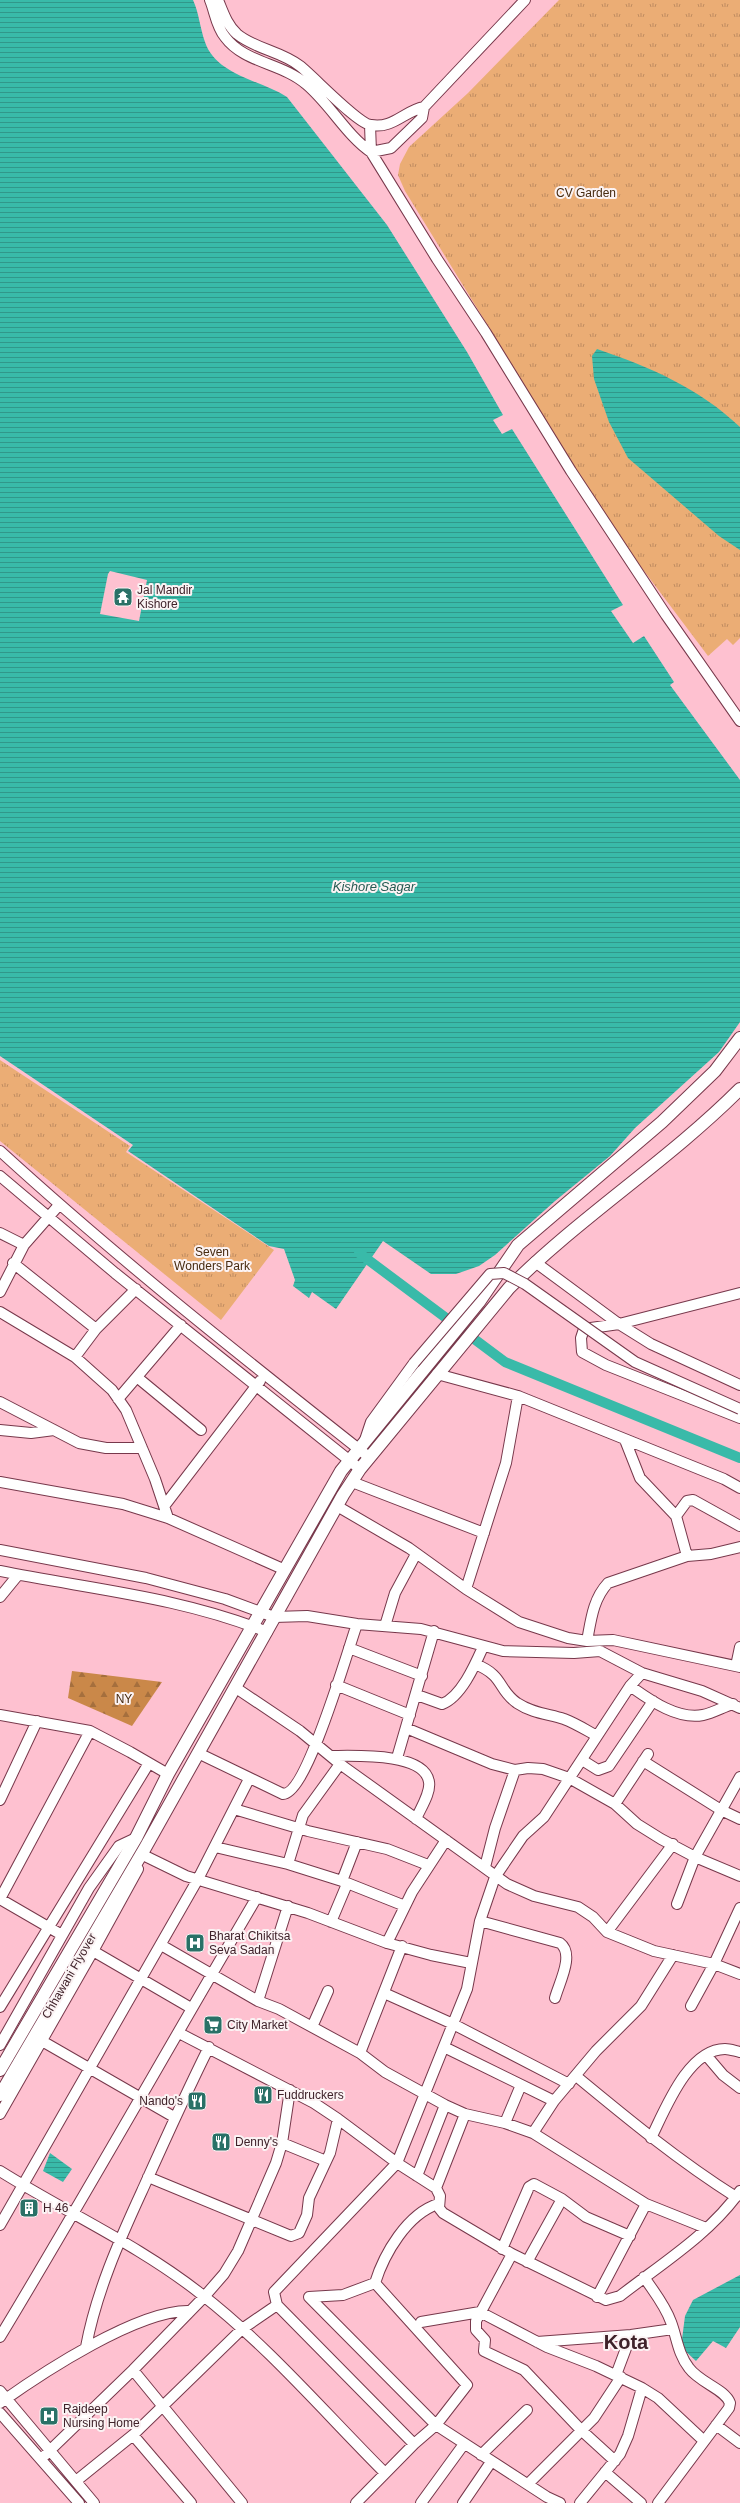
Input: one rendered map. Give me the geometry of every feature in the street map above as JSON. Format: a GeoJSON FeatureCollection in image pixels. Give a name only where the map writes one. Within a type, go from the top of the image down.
{"type":"FeatureCollection","features":[{"type":"Feature","properties":{"kind":"main road","name":"Chhawani Flyover"},"geometry":{"type":"LineString","coordinates":[[0,2095],[123,1872],[136,1838],[168,1774],[322,1500],[349,1460],[479,1302],[518,1245],[662,1122],[716,1071],[740,1038]]}},
{"type":"Feature","properties":{"kind":"main road","name":"Chhawani Flyover"},"geometry":{"type":"LineString","coordinates":[[0,2070],[123,1872],[140,1855],[236,1688],[274,1617],[337,1506],[360,1469],[492,1309],[535,1262],[685,1140],[740,1088]]}},
{"type":"Feature","properties":{"kind":"street"},"geometry":{"type":"LineString","coordinates":[[210,0],[222,31],[237,49],[285,70],[305,83],[331,108],[363,146],[371,152],[570,471],[666,615],[739,718]]}},
{"type":"Feature","properties":{"kind":"street"},"geometry":{"type":"LineString","coordinates":[[218,0],[223,15],[237,34],[298,64],[332,93],[357,119],[370,125],[383,126],[399,120],[412,109],[424,106],[525,0]]}},
{"type":"Feature","properties":{"kind":"street"},"geometry":{"type":"LineString","coordinates":[[371,152],[391,148],[422,118],[424,106]]}},
{"type":"Feature","properties":{"kind":"street"},"geometry":{"type":"LineString","coordinates":[[370,125],[371,152]]}},
{"type":"Feature","properties":{"kind":"street"},"geometry":{"type":"LineString","coordinates":[[0,1151],[59,1205],[264,1374],[362,1445],[369,1458]]}},
{"type":"Feature","properties":{"kind":"street"},"geometry":{"type":"LineString","coordinates":[[0,1176],[136,1289],[360,1469]]}},
{"type":"Feature","properties":{"kind":"street"},"geometry":{"type":"LineString","coordinates":[[0,1292],[13,1263],[24,1245],[59,1205]]}},
{"type":"Feature","properties":{"kind":"street"},"geometry":{"type":"LineString","coordinates":[[0,1233],[24,1245]]}},
{"type":"Feature","properties":{"kind":"street"},"geometry":{"type":"LineString","coordinates":[[535,1262],[619,1324],[651,1344],[740,1385]]}},
{"type":"Feature","properties":{"kind":"street"},"geometry":{"type":"LineString","coordinates":[[13,1263],[96,1329]]}},
{"type":"Feature","properties":{"kind":"street"},"geometry":{"type":"LineString","coordinates":[[362,1445],[371,1422],[414,1364],[490,1274],[504,1272],[530,1288],[635,1362],[740,1409]]}},
{"type":"Feature","properties":{"kind":"street"},"geometry":{"type":"LineString","coordinates":[[75,1356],[96,1329],[136,1289]]}},
{"type":"Feature","properties":{"kind":"street"},"geometry":{"type":"LineString","coordinates":[[740,1293],[619,1324],[584,1329],[581,1338],[582,1352],[606,1365],[740,1418]]}},
{"type":"Feature","properties":{"kind":"street"},"geometry":{"type":"LineString","coordinates":[[0,1312],[75,1356],[118,1399],[126,1410],[142,1448],[165,1505],[168,1518]]}},
{"type":"Feature","properties":{"kind":"street"},"geometry":{"type":"LineString","coordinates":[[118,1399],[138,1378],[181,1325]]}},
{"type":"Feature","properties":{"kind":"street"},"geometry":{"type":"LineString","coordinates":[[441,1370],[518,1396],[724,1479],[740,1488]]}},
{"type":"Feature","properties":{"kind":"street"},"geometry":{"type":"LineString","coordinates":[[165,1505],[264,1374]]}},
{"type":"Feature","properties":{"kind":"street"},"geometry":{"type":"LineString","coordinates":[[138,1378],[200,1430]]}},
{"type":"Feature","properties":{"kind":"street"},"geometry":{"type":"LineString","coordinates":[[466,1589],[506,1463],[518,1396]]}},
{"type":"Feature","properties":{"kind":"street"},"geometry":{"type":"LineString","coordinates":[[0,1402],[54,1430],[90,1446],[142,1448]]}},
{"type":"Feature","properties":{"kind":"street"},"geometry":{"type":"LineString","coordinates":[[0,1430],[32,1433],[54,1430]]}},
{"type":"Feature","properties":{"kind":"street"},"geometry":{"type":"LineString","coordinates":[[624,1440],[640,1478],[676,1516],[687,1556]]}},
{"type":"Feature","properties":{"kind":"street"},"geometry":{"type":"LineString","coordinates":[[0,1482],[123,1504],[168,1518],[283,1569]]}},
{"type":"Feature","properties":{"kind":"street"},"geometry":{"type":"LineString","coordinates":[[352,1482],[484,1533]]}},
{"type":"Feature","properties":{"kind":"street"},"geometry":{"type":"LineString","coordinates":[[676,1516],[687,1501],[693,1500],[740,1526]]}},
{"type":"Feature","properties":{"kind":"street"},"geometry":{"type":"LineString","coordinates":[[337,1506],[390,1536],[466,1589],[519,1622],[546,1632],[587,1641],[614,1640],[738,1667],[740,1647]]}},
{"type":"Feature","properties":{"kind":"street"},"geometry":{"type":"LineString","coordinates":[[587,1641],[594,1606],[600,1592],[608,1583],[687,1556],[711,1554],[740,1547]]}},
{"type":"Feature","properties":{"kind":"street"},"geometry":{"type":"LineString","coordinates":[[0,1550],[146,1578],[226,1599],[274,1617],[307,1616],[357,1624],[434,1631],[482,1646],[523,1652],[574,1653],[600,1651],[642,1673],[702,1691],[736,1706]]}},
{"type":"Feature","properties":{"kind":"street"},"geometry":{"type":"LineString","coordinates":[[385,1626],[395,1593],[416,1554]]}},
{"type":"Feature","properties":{"kind":"street"},"geometry":{"type":"LineString","coordinates":[[0,1571],[114,1590],[199,1610],[267,1632]]}},
{"type":"Feature","properties":{"kind":"street"},"geometry":{"type":"LineString","coordinates":[[0,1597],[18,1575]]}},
{"type":"Feature","properties":{"kind":"street"},"geometry":{"type":"LineString","coordinates":[[198,1753],[250,1780],[283,1794],[288,1794],[293,1790],[317,1745],[357,1624]]}},
{"type":"Feature","properties":{"kind":"street"},"geometry":{"type":"LineString","coordinates":[[397,1758],[417,1695],[434,1631]]}},
{"type":"Feature","properties":{"kind":"street"},"geometry":{"type":"LineString","coordinates":[[600,1651],[602,1640]]}},
{"type":"Feature","properties":{"kind":"street"},"geometry":{"type":"LineString","coordinates":[[417,1695],[436,1703],[442,1704],[448,1702],[454,1696],[475,1664],[482,1646]]}},
{"type":"Feature","properties":{"kind":"street"},"geometry":{"type":"LineString","coordinates":[[349,1648],[422,1676]]}},
{"type":"Feature","properties":{"kind":"street"},"geometry":{"type":"LineString","coordinates":[[475,1664],[493,1672],[508,1696],[517,1703],[536,1712],[563,1718],[597,1736]]}},
{"type":"Feature","properties":{"kind":"street"},"geometry":{"type":"LineString","coordinates":[[414,2444],[277,2305],[274,2292],[277,2287],[397,2163],[426,2095],[467,1988],[480,1921],[495,1877],[519,1842],[544,1817],[630,1686],[642,1673]]}},
{"type":"Feature","properties":{"kind":"street"},"geometry":{"type":"LineString","coordinates":[[336,1685],[410,1716]]}},
{"type":"Feature","properties":{"kind":"street"},"geometry":{"type":"LineString","coordinates":[[630,1686],[669,1710],[686,1714],[703,1715],[736,1706]]}},
{"type":"Feature","properties":{"kind":"street"},"geometry":{"type":"LineString","coordinates":[[236,1688],[317,1745],[340,1764],[416,1819],[486,1867],[495,1877],[534,1896],[578,1907],[593,1917],[608,1932],[654,1951],[714,1964],[740,1974]]}},
{"type":"Feature","properties":{"kind":"street"},"geometry":{"type":"LineString","coordinates":[[582,1760],[598,1770],[609,1766],[653,1701]]}},
{"type":"Feature","properties":{"kind":"street"},"geometry":{"type":"LineString","coordinates":[[0,1715],[90,1731],[168,1774]]}},
{"type":"Feature","properties":{"kind":"street"},"geometry":{"type":"LineString","coordinates":[[0,1800],[5,1783],[37,1721]]}},
{"type":"Feature","properties":{"kind":"street"},"geometry":{"type":"LineString","coordinates":[[406,1728],[492,1764],[515,1770],[528,1768],[543,1770],[569,1778],[615,1804],[637,1824],[695,1857],[740,1876]]}},
{"type":"Feature","properties":{"kind":"street"},"geometry":{"type":"LineString","coordinates":[[62,1935],[47,1928],[0,1899],[90,1731]]}},
{"type":"Feature","properties":{"kind":"street"},"geometry":{"type":"LineString","coordinates":[[331,1756],[397,1758],[427,1774],[430,1783],[416,1819]]}},
{"type":"Feature","properties":{"kind":"street"},"geometry":{"type":"LineString","coordinates":[[615,1804],[645,1757],[721,1810],[740,1819]]}},
{"type":"Feature","properties":{"kind":"street"},"geometry":{"type":"LineString","coordinates":[[0,2007],[149,1763]]}},
{"type":"Feature","properties":{"kind":"street"},"geometry":{"type":"LineString","coordinates":[[288,1864],[297,1827],[302,1815],[340,1764]]}},
{"type":"Feature","properties":{"kind":"street"},"geometry":{"type":"LineString","coordinates":[[486,1867],[495,1828],[515,1770]]}},
{"type":"Feature","properties":{"kind":"street"},"geometry":{"type":"LineString","coordinates":[[677,1904],[695,1857],[740,1777]]}},
{"type":"Feature","properties":{"kind":"street"},"geometry":{"type":"LineString","coordinates":[[0,2225],[91,2070],[198,1879],[250,1780]]}},
{"type":"Feature","properties":{"kind":"street"},"geometry":{"type":"LineString","coordinates":[[234,1810],[387,1849],[428,1866]]}},
{"type":"Feature","properties":{"kind":"street"},"geometry":{"type":"LineString","coordinates":[[0,2045],[89,1888],[119,1846],[136,1838]]}},
{"type":"Feature","properties":{"kind":"street"},"geometry":{"type":"LineString","coordinates":[[386,1943],[428,1866],[446,1840]]}},
{"type":"Feature","properties":{"kind":"street"},"geometry":{"type":"LineString","coordinates":[[331,1922],[357,1842]]}},
{"type":"Feature","properties":{"kind":"street"},"geometry":{"type":"LineString","coordinates":[[608,1932],[673,1844]]}},
{"type":"Feature","properties":{"kind":"street"},"geometry":{"type":"LineString","coordinates":[[216,1846],[288,1864],[345,1882],[405,1906]]}},
{"type":"Feature","properties":{"kind":"street"},"geometry":{"type":"LineString","coordinates":[[0,2114],[136,1875],[140,1855],[198,1879],[288,1906],[386,1943],[402,1946],[431,1955],[471,1962]]}},
{"type":"Feature","properties":{"kind":"street"},"geometry":{"type":"LineString","coordinates":[[0,2337],[75,2213],[179,2033],[191,2008],[257,1897]]}},
{"type":"Feature","properties":{"kind":"street"},"geometry":{"type":"LineString","coordinates":[[258,2001],[288,1906]]}},
{"type":"Feature","properties":{"kind":"street"},"geometry":{"type":"LineString","coordinates":[[691,2006],[714,1964],[740,1908]]}},
{"type":"Feature","properties":{"kind":"street"},"geometry":{"type":"LineString","coordinates":[[480,1921],[560,1943],[565,1947],[568,1954],[555,1998]]}},
{"type":"Feature","properties":{"kind":"street"},"geometry":{"type":"LineString","coordinates":[[161,1945],[258,2001],[312,2027],[360,2053],[385,2072],[445,2105],[465,2114],[505,2123],[533,2133],[646,2204],[706,2228]]}},
{"type":"Feature","properties":{"kind":"street"},"geometry":{"type":"LineString","coordinates":[[360,2053],[402,1946]]}},
{"type":"Feature","properties":{"kind":"street"},"geometry":{"type":"LineString","coordinates":[[93,1951],[140,1981],[191,2008]]}},
{"type":"Feature","properties":{"kind":"street"},"geometry":{"type":"LineString","coordinates":[[533,2133],[554,2100],[573,2080],[596,2051],[640,2006],[673,1955]]}},
{"type":"Feature","properties":{"kind":"street"},"geometry":{"type":"LineString","coordinates":[[312,2027],[328,1991]]}},
{"type":"Feature","properties":{"kind":"street"},"geometry":{"type":"LineString","coordinates":[[179,2033],[209,2047],[290,2090],[338,2119],[397,2163],[436,2188],[440,2196],[438,2204],[443,2213],[512,2254],[597,2297],[606,2300],[613,2299],[644,2277],[706,2228],[738,2194],[705,2178],[573,2080],[384,1993]]}},
{"type":"Feature","properties":{"kind":"street"},"geometry":{"type":"LineString","coordinates":[[42,2041],[174,2117]]}},
{"type":"Feature","properties":{"kind":"street"},"geometry":{"type":"LineString","coordinates":[[86,2348],[90,2322],[120,2239],[174,2117],[209,2047]]}},
{"type":"Feature","properties":{"kind":"street"},"geometry":{"type":"LineString","coordinates":[[444,2048],[554,2100]]}},
{"type":"Feature","properties":{"kind":"street"},"geometry":{"type":"LineString","coordinates":[[651,2138],[674,2092],[694,2064],[706,2055],[724,2049],[740,2052]]}},
{"type":"Feature","properties":{"kind":"street"},"geometry":{"type":"LineString","coordinates":[[706,2055],[724,2075],[740,2088]]}},
{"type":"Feature","properties":{"kind":"street"},"geometry":{"type":"LineString","coordinates":[[505,2123],[521,2085]]}},
{"type":"Feature","properties":{"kind":"street"},"geometry":{"type":"LineString","coordinates":[[41,2459],[133,2370],[204,2297],[238,2251],[276,2162],[282,2143],[290,2090]]}},
{"type":"Feature","properties":{"kind":"street"},"geometry":{"type":"LineString","coordinates":[[417,2176],[445,2105]]}},
{"type":"Feature","properties":{"kind":"street"},"geometry":{"type":"LineString","coordinates":[[436,2188],[465,2114]]}},
{"type":"Feature","properties":{"kind":"street"},"geometry":{"type":"LineString","coordinates":[[148,2177],[291,2236],[299,2233],[307,2215],[313,2188],[326,2161],[338,2119]]}},
{"type":"Feature","properties":{"kind":"street"},"geometry":{"type":"LineString","coordinates":[[282,2143],[326,2161]]}},
{"type":"Feature","properties":{"kind":"street"},"geometry":{"type":"LineString","coordinates":[[0,2172],[120,2239],[204,2297],[242,2329],[385,2473]]}},
{"type":"Feature","properties":{"kind":"street"},"geometry":{"type":"LineString","coordinates":[[502,2248],[530,2184],[534,2184],[562,2199],[592,2220],[630,2236]]}},
{"type":"Feature","properties":{"kind":"street"},"geometry":{"type":"LineString","coordinates":[[527,2262],[562,2199]]}},
{"type":"Feature","properties":{"kind":"street"},"geometry":{"type":"LineString","coordinates":[[438,2204],[424,2210],[389,2248],[375,2283],[343,2295],[309,2297],[436,2425],[528,2484],[547,2498],[560,2503]]}},
{"type":"Feature","properties":{"kind":"street"},"geometry":{"type":"LineString","coordinates":[[597,2297],[646,2204]]}},
{"type":"Feature","properties":{"kind":"street"},"geometry":{"type":"LineString","coordinates":[[512,2254],[480,2312],[475,2327],[484,2337],[484,2351],[524,2370],[581,2430],[615,2460]]}},
{"type":"Feature","properties":{"kind":"street"},"geometry":{"type":"LineString","coordinates":[[644,2277],[664,2306],[682,2357],[689,2368],[700,2380],[728,2398],[729,2408],[703,2440],[658,2503]]}},
{"type":"Feature","properties":{"kind":"street"},"geometry":{"type":"LineString","coordinates":[[356,2503],[414,2444],[436,2425],[467,2385],[375,2283]]}},
{"type":"Feature","properties":{"kind":"street"},"geometry":{"type":"LineString","coordinates":[[76,2481],[133,2435],[165,2406],[242,2329],[277,2305]]}},
{"type":"Feature","properties":{"kind":"street"},"geometry":{"type":"LineString","coordinates":[[94,2503],[50,2449],[2,2398],[86,2348],[170,2312],[190,2311]]}},
{"type":"Feature","properties":{"kind":"street"},"geometry":{"type":"LineString","coordinates":[[421,2322],[480,2312],[537,2342],[618,2376],[642,2388],[658,2398],[703,2440]]}},
{"type":"Feature","properties":{"kind":"street"},"geometry":{"type":"LineString","coordinates":[[537,2342],[631,2335],[673,2329]]}},
{"type":"Feature","properties":{"kind":"street"},"geometry":{"type":"LineString","coordinates":[[528,2484],[594,2418],[618,2376],[631,2335]]}},
{"type":"Feature","properties":{"kind":"street"},"geometry":{"type":"LineString","coordinates":[[133,2370],[165,2406],[242,2503]]}},
{"type":"Feature","properties":{"kind":"street"},"geometry":{"type":"LineString","coordinates":[[580,2503],[615,2460],[628,2436],[642,2388]]}},
{"type":"Feature","properties":{"kind":"street"},"geometry":{"type":"LineString","coordinates":[[481,2455],[527,2410]]}},
{"type":"Feature","properties":{"kind":"street"},"geometry":{"type":"LineString","coordinates":[[0,2413],[79,2503]]}},
{"type":"Feature","properties":{"kind":"street"},"geometry":{"type":"LineString","coordinates":[[716,2425],[740,2443]]}},
{"type":"Feature","properties":{"kind":"street"},"geometry":{"type":"LineString","coordinates":[[133,2435],[191,2503]]}},
{"type":"Feature","properties":{"kind":"street"},"geometry":{"type":"LineString","coordinates":[[420,2503],[464,2444]]}},
{"type":"Feature","properties":{"kind":"street"},"geometry":{"type":"LineString","coordinates":[[463,2503],[492,2462]]}},
{"type":"Feature","properties":{"kind":"street"},"geometry":{"type":"LineString","coordinates":[[605,2472],[641,2503]]}},
{"type":"Feature","properties":{"kind":"green space","name":"CV Garden"},"geometry":{"type":"Polygon","coordinates":[[[559,0],[740,0],[740,638],[733,645],[727,639],[708,656],[614,531],[405,191],[398,175],[400,164],[409,147],[468,93],[559,0]]]}},
{"type":"Feature","properties":{"kind":"green space","name":"Seven Wonders Park"},"geometry":{"type":"Polygon","coordinates":[[[0,1060],[130,1146],[126,1152],[274,1250],[221,1320],[0,1141],[0,1060]]]}},
{"type":"Feature","properties":{"kind":"green space","name":"NY"},"geometry":{"type":"Polygon","coordinates":[[[72,1671],[162,1682],[132,1726],[68,1698],[72,1671]]]}},
{"type":"Feature","properties":{"kind":"water","name":"Kishore Sagar"},"geometry":{"type":"Polygon","coordinates":[[[0,0],[193,0],[205,42],[211,53],[219,62],[240,76],[287,97],[387,225],[467,352],[503,415],[493,420],[502,434],[512,429],[623,605],[611,611],[633,643],[644,636],[674,682],[670,685],[740,780],[740,1022],[719,1052],[635,1128],[610,1156],[555,1201],[495,1255],[479,1266],[456,1274],[431,1274],[383,1241],[336,1309],[312,1292],[309,1298],[293,1286],[295,1280],[284,1249],[269,1246],[128,1151],[133,1145],[0,1056],[0,0]],[[110,571],[108,574],[100,614],[139,621],[147,580],[110,571]]]}},
{"type":"Feature","properties":{"kind":"water"},"geometry":{"type":"Polygon","coordinates":[[[597,349],[636,363],[673,380],[708,401],[740,427],[740,550],[719,536],[628,458],[609,422],[594,379],[592,356],[597,349]]]}},
{"type":"Feature","properties":{"kind":"water"},"geometry":{"type":"Polygon","coordinates":[[[50,2153],[72,2169],[63,2182],[43,2171],[50,2153]]]}},
{"type":"Feature","properties":{"kind":"water"},"geometry":{"type":"Polygon","coordinates":[[[740,2275],[740,2327],[726,2348],[713,2341],[696,2361],[681,2347],[685,2316],[693,2300],[740,2275]]]}},
{"type":"Feature","properties":{"kind":"waterway"},"geometry":{"type":"LineString","coordinates":[[359,1253],[505,1362],[740,1458]]}},
{"type":"Feature","properties":{"kind":"place","name":"Jal Mandir Kishore"},"geometry":{"type":"Point","coordinates":[123,597]}},
{"type":"Feature","properties":{"kind":"place","name":"Bharat Chikitsa Seva Sadan"},"geometry":{"type":"Point","coordinates":[195,1943]}},
{"type":"Feature","properties":{"kind":"place","name":"City Market"},"geometry":{"type":"Point","coordinates":[213,2025]}},
{"type":"Feature","properties":{"kind":"place","name":"Fuddruckers"},"geometry":{"type":"Point","coordinates":[263,2095]}},
{"type":"Feature","properties":{"kind":"place","name":"Nando's"},"geometry":{"type":"Point","coordinates":[197,2101]}},
{"type":"Feature","properties":{"kind":"place","name":"Denny's"},"geometry":{"type":"Point","coordinates":[221,2142]}},
{"type":"Feature","properties":{"kind":"place","name":"H 46"},"geometry":{"type":"Point","coordinates":[29,2208]}},
{"type":"Feature","properties":{"kind":"place","name":"Rajdeep Nursing Home"},"geometry":{"type":"Point","coordinates":[49,2416]}},
{"type":"Feature","properties":{"kind":"district","name":"Kota"},"geometry":{"type":"Point","coordinates":[626,2342]}}]}
